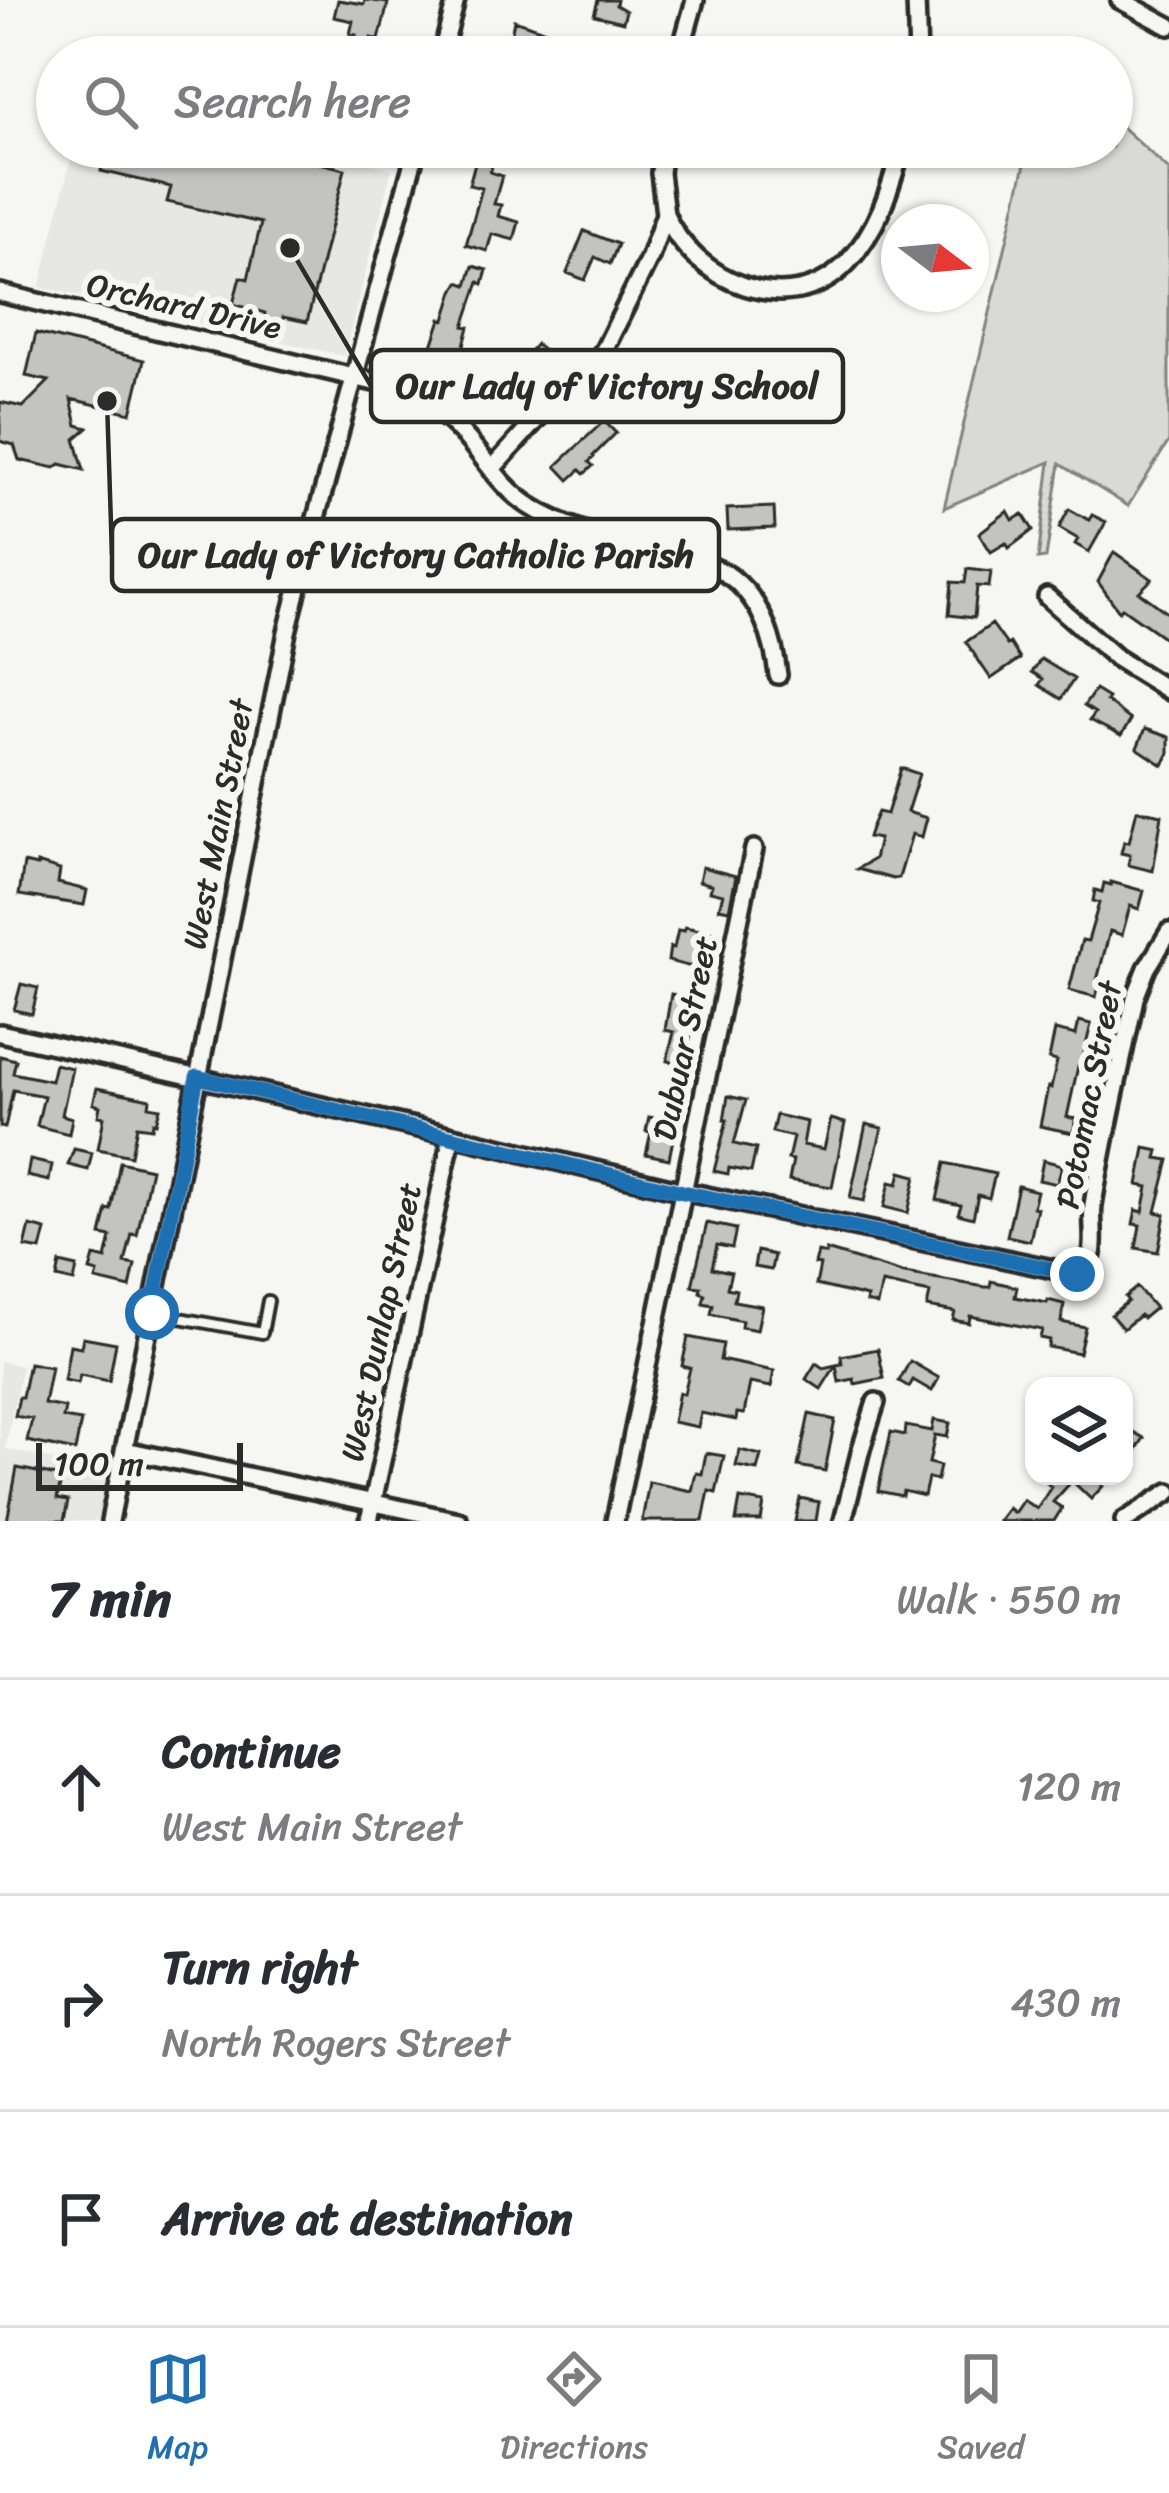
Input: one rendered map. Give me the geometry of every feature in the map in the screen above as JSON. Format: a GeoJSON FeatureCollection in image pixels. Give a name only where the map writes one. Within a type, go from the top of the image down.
{"type":"FeatureCollection","features":[{"type":"Feature","properties":{"kind":"street"},"geometry":{"type":"LineString","coordinates":[[447,36],[456,0]]}},
{"type":"Feature","properties":{"kind":"street"},"geometry":{"type":"LineString","coordinates":[[685,36],[695,0]]}},
{"type":"Feature","properties":{"kind":"street"},"geometry":{"type":"LineString","coordinates":[[916,0],[917,36]]}},
{"type":"Feature","properties":{"kind":"street"},"geometry":{"type":"LineString","coordinates":[[1120,0],[1169,26]]}},
{"type":"Feature","properties":{"kind":"street","name":"West Main Street"},"geometry":{"type":"LineString","coordinates":[[110,1521],[287,632],[411,168]]}},
{"type":"Feature","properties":{"kind":"street"},"geometry":{"type":"LineString","coordinates":[[660,168],[665,214],[689,253],[722,278],[772,290],[811,286],[838,272],[867,238],[896,168]]}},
{"type":"Feature","properties":{"kind":"street"},"geometry":{"type":"LineString","coordinates":[[491,469],[604,350],[650,257],[665,214]]}},
{"type":"Feature","properties":{"kind":"street","name":"Orchard Drive"},"geometry":{"type":"LineString","coordinates":[[0,293],[391,386],[441,413],[514,494],[555,520],[698,562],[737,581],[760,614],[776,653],[778,675]]}},
{"type":"Feature","properties":{"kind":"street"},"geometry":{"type":"LineString","coordinates":[[1047,597],[1116,658],[1169,692]]}},
{"type":"Feature","properties":{"kind":"street","name":"Dubuar Street"},"geometry":{"type":"LineString","coordinates":[[615,1521],[754,850]]}},
{"type":"Feature","properties":{"kind":"street","name":"Potomac Street"},"geometry":{"type":"LineString","coordinates":[[683,1192],[1081,1274],[1090,1263],[1092,1210],[1135,998],[1169,932]]}},
{"type":"Feature","properties":{"kind":"street"},"geometry":{"type":"LineString","coordinates":[[0,1033],[683,1192]]}},
{"type":"Feature","properties":{"kind":"street","name":"West Dunlap Street"},"geometry":{"type":"LineString","coordinates":[[371,1513],[452,1136]]}},
{"type":"Feature","properties":{"kind":"street"},"geometry":{"type":"LineString","coordinates":[[843,1521],[876,1402]]}},
{"type":"Feature","properties":{"kind":"street"},"geometry":{"type":"LineString","coordinates":[[125,1450],[371,1513],[459,1521]]}},
{"type":"Feature","properties":{"kind":"street"},"geometry":{"type":"LineString","coordinates":[[1124,1521],[1169,1492]]}},
{"type":"Feature","properties":{"kind":"lane"},"geometry":{"type":"LineString","coordinates":[[152,1313],[262,1334],[268,1301]]}},
{"type":"Feature","properties":{"kind":"shaded area"},"geometry":{"type":"Polygon","coordinates":[[[1133,137],[1169,170],[1169,441],[1128,506],[1060,464],[1046,558],[1038,559],[1050,462],[944,508],[1024,168],[1133,168],[1133,137]]]}},
{"type":"Feature","properties":{"kind":"shaded area"},"geometry":{"type":"Polygon","coordinates":[[[69,168],[392,169],[344,356],[40,287],[69,168]]]}},
{"type":"Feature","properties":{"kind":"shaded area"},"geometry":{"type":"Polygon","coordinates":[[[0,1361],[22,1366],[5,1449],[112,1473],[102,1521],[0,1521],[0,1361]]]}},
{"type":"Feature","properties":{"kind":"building"},"geometry":{"type":"Polygon","coordinates":[[[338,0],[388,3],[380,36],[350,34],[353,21],[334,17],[338,0]]]}},
{"type":"Feature","properties":{"kind":"building"},"geometry":{"type":"Polygon","coordinates":[[[598,0],[617,0],[616,5],[626,11],[623,22],[594,15],[598,0]]]}},
{"type":"Feature","properties":{"kind":"building"},"geometry":{"type":"Polygon","coordinates":[[[514,20],[552,33],[551,36],[511,36],[514,20]]]}},
{"type":"Feature","properties":{"kind":"building"},"geometry":{"type":"Polygon","coordinates":[[[474,168],[491,168],[490,172],[502,176],[494,204],[501,205],[498,216],[519,222],[514,240],[492,234],[487,251],[466,245],[482,188],[469,185],[474,168]]]}},
{"type":"Feature","properties":{"kind":"building"},"geometry":{"type":"Polygon","coordinates":[[[345,169],[307,322],[264,318],[265,313],[233,304],[240,277],[248,279],[261,223],[167,202],[171,187],[101,171],[345,169]]]}},
{"type":"Feature","properties":{"kind":"building"},"geometry":{"type":"Polygon","coordinates":[[[584,231],[618,244],[610,264],[595,257],[585,280],[567,273],[584,231]]]}},
{"type":"Feature","properties":{"kind":"building"},"geometry":{"type":"Polygon","coordinates":[[[473,266],[487,270],[464,326],[469,327],[461,356],[456,355],[453,365],[428,358],[454,291],[459,282],[467,285],[473,266]]]}},
{"type":"Feature","properties":{"kind":"building"},"geometry":{"type":"Polygon","coordinates":[[[36,333],[144,360],[131,413],[71,399],[77,425],[88,428],[75,439],[84,470],[19,460],[14,445],[0,441],[0,402],[23,407],[49,381],[26,376],[36,333]]]}},
{"type":"Feature","properties":{"kind":"building"},"geometry":{"type":"Polygon","coordinates":[[[536,344],[554,359],[524,394],[506,379],[536,344]]]}},
{"type":"Feature","properties":{"kind":"building"},"geometry":{"type":"Polygon","coordinates":[[[604,421],[616,433],[593,456],[589,462],[593,466],[569,480],[556,466],[604,421]]]}},
{"type":"Feature","properties":{"kind":"building"},"geometry":{"type":"Polygon","coordinates":[[[774,507],[775,528],[728,530],[727,509],[774,507]]]}},
{"type":"Feature","properties":{"kind":"building"},"geometry":{"type":"Polygon","coordinates":[[[1069,509],[1089,520],[1092,515],[1106,522],[1089,552],[1059,528],[1069,509]]]}},
{"type":"Feature","properties":{"kind":"building"},"geometry":{"type":"Polygon","coordinates":[[[1008,511],[1013,520],[1023,514],[1033,530],[1009,548],[1006,543],[991,552],[979,533],[1008,511]]]}},
{"type":"Feature","properties":{"kind":"building"},"geometry":{"type":"Polygon","coordinates":[[[1114,552],[1152,579],[1139,592],[1169,614],[1169,641],[1122,608],[1119,611],[1098,582],[1114,552]]]}},
{"type":"Feature","properties":{"kind":"building"},"geometry":{"type":"Polygon","coordinates":[[[967,569],[991,572],[989,587],[977,586],[974,618],[949,615],[952,582],[965,583],[967,569]]]}},
{"type":"Feature","properties":{"kind":"building"},"geometry":{"type":"Polygon","coordinates":[[[992,624],[1020,659],[991,679],[966,642],[992,624]]]}},
{"type":"Feature","properties":{"kind":"building"},"geometry":{"type":"Polygon","coordinates":[[[1041,659],[1074,679],[1061,699],[1039,685],[1043,679],[1032,672],[1041,659]]]}},
{"type":"Feature","properties":{"kind":"building"},"geometry":{"type":"Polygon","coordinates":[[[1095,690],[1131,720],[1121,736],[1090,720],[1095,713],[1084,706],[1095,690]]]}},
{"type":"Feature","properties":{"kind":"building"},"geometry":{"type":"Polygon","coordinates":[[[1145,729],[1169,737],[1163,765],[1137,748],[1145,729]]]}},
{"type":"Feature","properties":{"kind":"building"},"geometry":{"type":"Polygon","coordinates":[[[901,768],[919,774],[907,812],[927,818],[922,837],[912,834],[899,878],[893,879],[857,869],[874,859],[879,839],[868,837],[878,812],[887,814],[901,768]]]}},
{"type":"Feature","properties":{"kind":"building"},"geometry":{"type":"Polygon","coordinates":[[[1137,810],[1162,815],[1153,871],[1128,865],[1130,855],[1121,853],[1124,841],[1129,842],[1137,810]]]}},
{"type":"Feature","properties":{"kind":"building"},"geometry":{"type":"Polygon","coordinates":[[[24,863],[60,870],[58,883],[87,890],[84,905],[19,895],[24,863]]]}},
{"type":"Feature","properties":{"kind":"building"},"geometry":{"type":"Polygon","coordinates":[[[702,867],[736,876],[729,910],[719,908],[723,894],[699,881],[702,867]]]}},
{"type":"Feature","properties":{"kind":"building"},"geometry":{"type":"Polygon","coordinates":[[[1104,883],[1144,891],[1139,909],[1130,906],[1122,935],[1110,931],[1096,997],[1069,990],[1082,940],[1088,941],[1099,903],[1093,901],[1095,890],[1102,892],[1104,883]]]}},
{"type":"Feature","properties":{"kind":"building"},"geometry":{"type":"Polygon","coordinates":[[[685,927],[719,934],[711,972],[668,961],[678,930],[685,927]]]}},
{"type":"Feature","properties":{"kind":"building"},"geometry":{"type":"Polygon","coordinates":[[[21,984],[38,988],[32,1014],[14,1010],[21,984]]]}},
{"type":"Feature","properties":{"kind":"building"},"geometry":{"type":"Polygon","coordinates":[[[671,994],[700,1001],[683,1065],[667,1061],[674,1032],[665,1030],[671,994]]]}},
{"type":"Feature","properties":{"kind":"building"},"geometry":{"type":"Polygon","coordinates":[[[1079,1021],[1091,1024],[1067,1117],[1076,1119],[1073,1133],[1040,1126],[1057,1061],[1049,1059],[1055,1030],[1076,1035],[1079,1021]]]}},
{"type":"Feature","properties":{"kind":"building"},"geometry":{"type":"Polygon","coordinates":[[[0,1056],[16,1060],[13,1073],[51,1081],[55,1064],[72,1068],[62,1115],[72,1118],[69,1134],[37,1126],[44,1096],[13,1090],[5,1128],[0,1127],[0,1056]]]}},
{"type":"Feature","properties":{"kind":"building"},"geometry":{"type":"Polygon","coordinates":[[[97,1088],[150,1099],[149,1106],[160,1108],[152,1128],[137,1126],[131,1156],[98,1149],[104,1117],[98,1116],[100,1106],[93,1104],[97,1088]]]}},
{"type":"Feature","properties":{"kind":"building"},"geometry":{"type":"Polygon","coordinates":[[[674,1090],[688,1093],[682,1119],[668,1116],[674,1090]]]}},
{"type":"Feature","properties":{"kind":"building"},"geometry":{"type":"Polygon","coordinates":[[[728,1096],[746,1100],[734,1144],[756,1149],[751,1172],[714,1171],[728,1096]]]}},
{"type":"Feature","properties":{"kind":"building"},"geometry":{"type":"Polygon","coordinates":[[[776,1115],[807,1122],[803,1145],[824,1149],[831,1119],[845,1123],[832,1187],[789,1180],[793,1137],[772,1132],[776,1115]]]}},
{"type":"Feature","properties":{"kind":"building"},"geometry":{"type":"Polygon","coordinates":[[[649,1117],[669,1121],[665,1138],[673,1139],[669,1159],[646,1154],[649,1117]]]}},
{"type":"Feature","properties":{"kind":"building"},"geometry":{"type":"Polygon","coordinates":[[[866,1124],[882,1128],[864,1201],[850,1198],[866,1124]]]}},
{"type":"Feature","properties":{"kind":"building"},"geometry":{"type":"Polygon","coordinates":[[[1145,1148],[1169,1160],[1156,1212],[1165,1214],[1158,1252],[1136,1248],[1140,1225],[1133,1224],[1136,1210],[1143,1212],[1148,1187],[1138,1185],[1145,1148]]]}},
{"type":"Feature","properties":{"kind":"building"},"geometry":{"type":"Polygon","coordinates":[[[74,1149],[92,1153],[88,1170],[68,1165],[74,1149]]]}},
{"type":"Feature","properties":{"kind":"building"},"geometry":{"type":"Polygon","coordinates":[[[30,1160],[52,1165],[49,1181],[27,1176],[30,1160]]]}},
{"type":"Feature","properties":{"kind":"building"},"geometry":{"type":"Polygon","coordinates":[[[1043,1160],[1062,1165],[1057,1184],[1039,1180],[1043,1160]]]}},
{"type":"Feature","properties":{"kind":"building"},"geometry":{"type":"Polygon","coordinates":[[[120,1162],[151,1169],[137,1235],[132,1234],[125,1263],[135,1265],[130,1288],[96,1280],[98,1273],[90,1271],[94,1256],[106,1259],[111,1237],[101,1235],[120,1162]]]}},
{"type":"Feature","properties":{"kind":"building"},"geometry":{"type":"Polygon","coordinates":[[[945,1163],[995,1174],[989,1198],[978,1195],[973,1218],[958,1214],[961,1205],[937,1200],[945,1163]]]}},
{"type":"Feature","properties":{"kind":"building"},"geometry":{"type":"Polygon","coordinates":[[[901,1172],[916,1176],[908,1213],[884,1207],[890,1182],[898,1184],[901,1172]]]}},
{"type":"Feature","properties":{"kind":"building"},"geometry":{"type":"Polygon","coordinates":[[[1018,1186],[1037,1191],[1030,1241],[1007,1236],[1018,1186]]]}},
{"type":"Feature","properties":{"kind":"building"},"geometry":{"type":"Polygon","coordinates":[[[707,1223],[736,1229],[732,1248],[717,1245],[712,1268],[731,1272],[727,1288],[736,1290],[734,1301],[762,1306],[757,1330],[711,1314],[713,1305],[703,1303],[701,1287],[692,1286],[707,1223]]]}},
{"type":"Feature","properties":{"kind":"building"},"geometry":{"type":"Polygon","coordinates":[[[30,1226],[46,1230],[41,1250],[25,1247],[30,1226]]]}},
{"type":"Feature","properties":{"kind":"building"},"geometry":{"type":"Polygon","coordinates":[[[826,1250],[899,1272],[985,1287],[991,1281],[1017,1287],[1015,1297],[1064,1304],[1061,1322],[1085,1327],[1079,1353],[1048,1347],[1049,1340],[1040,1338],[1042,1330],[970,1316],[969,1323],[953,1320],[955,1312],[927,1307],[930,1293],[882,1283],[877,1305],[866,1302],[867,1297],[816,1285],[818,1252],[826,1254],[826,1250]]]}},
{"type":"Feature","properties":{"kind":"building"},"geometry":{"type":"Polygon","coordinates":[[[757,1251],[774,1255],[771,1270],[754,1267],[757,1251]]]}},
{"type":"Feature","properties":{"kind":"building"},"geometry":{"type":"Polygon","coordinates":[[[60,1263],[77,1267],[74,1282],[57,1278],[60,1263]]]}},
{"type":"Feature","properties":{"kind":"building"},"geometry":{"type":"Polygon","coordinates":[[[1137,1287],[1155,1308],[1123,1329],[1111,1315],[1137,1287]]]}},
{"type":"Feature","properties":{"kind":"building"},"geometry":{"type":"Polygon","coordinates":[[[83,1337],[116,1343],[109,1381],[80,1375],[78,1383],[64,1380],[70,1345],[81,1347],[83,1337]]]}},
{"type":"Feature","properties":{"kind":"building"},"geometry":{"type":"Polygon","coordinates":[[[688,1337],[723,1344],[720,1360],[774,1371],[771,1387],[750,1383],[744,1414],[737,1413],[736,1420],[701,1413],[698,1427],[673,1422],[690,1368],[682,1366],[688,1337]]]}},
{"type":"Feature","properties":{"kind":"building"},"geometry":{"type":"Polygon","coordinates":[[[878,1349],[884,1378],[839,1382],[836,1365],[842,1364],[841,1356],[878,1349]]]}},
{"type":"Feature","properties":{"kind":"building"},"geometry":{"type":"Polygon","coordinates":[[[910,1361],[939,1378],[932,1391],[913,1380],[909,1387],[899,1381],[910,1361]]]}},
{"type":"Feature","properties":{"kind":"building"},"geometry":{"type":"Polygon","coordinates":[[[29,1363],[51,1367],[44,1404],[65,1408],[63,1418],[81,1421],[75,1451],[27,1441],[32,1419],[15,1416],[29,1363]]]}},
{"type":"Feature","properties":{"kind":"building"},"geometry":{"type":"Polygon","coordinates":[[[816,1363],[823,1368],[836,1365],[821,1389],[806,1379],[816,1363]]]}},
{"type":"Feature","properties":{"kind":"building"},"geometry":{"type":"Polygon","coordinates":[[[809,1414],[835,1420],[825,1471],[798,1466],[809,1414]]]}},
{"type":"Feature","properties":{"kind":"building"},"geometry":{"type":"Polygon","coordinates":[[[934,1420],[950,1423],[947,1437],[935,1435],[929,1463],[940,1466],[937,1480],[928,1478],[924,1496],[878,1491],[891,1432],[905,1435],[906,1426],[932,1431],[934,1420]]]}},
{"type":"Feature","properties":{"kind":"building"},"geometry":{"type":"Polygon","coordinates":[[[1133,1432],[1144,1438],[1133,1454],[1133,1432]]]}},
{"type":"Feature","properties":{"kind":"building"},"geometry":{"type":"Polygon","coordinates":[[[740,1450],[761,1455],[757,1470],[736,1466],[740,1450]]]}},
{"type":"Feature","properties":{"kind":"building"},"geometry":{"type":"Polygon","coordinates":[[[706,1453],[724,1456],[716,1493],[709,1491],[703,1521],[642,1521],[649,1482],[692,1491],[706,1453]]]}},
{"type":"Feature","properties":{"kind":"building"},"geometry":{"type":"Polygon","coordinates":[[[17,1468],[62,1477],[57,1499],[68,1501],[64,1521],[7,1521],[17,1468]]]}},
{"type":"Feature","properties":{"kind":"building"},"geometry":{"type":"Polygon","coordinates":[[[1068,1485],[1053,1502],[1062,1508],[1054,1521],[998,1521],[1008,1508],[1014,1513],[1023,1500],[1037,1509],[1051,1487],[1068,1485]]]}},
{"type":"Feature","properties":{"kind":"building"},"geometry":{"type":"Polygon","coordinates":[[[1076,1485],[1103,1486],[1091,1499],[1076,1485]]]}},
{"type":"Feature","properties":{"kind":"building"},"geometry":{"type":"Polygon","coordinates":[[[800,1498],[819,1502],[816,1521],[795,1521],[800,1498]]]}},
{"type":"Feature","properties":{"kind":"building"},"geometry":{"type":"Polygon","coordinates":[[[740,1499],[764,1503],[761,1521],[736,1521],[740,1499]]]}},
{"type":"Feature","properties":{"kind":"place","name":"Our Lady of Victory School"},"geometry":{"type":"Point","coordinates":[290,248]}},
{"type":"Feature","properties":{"kind":"place","name":"Our Lady of Victory Catholic Parish"},"geometry":{"type":"Point","coordinates":[107,401]}},
{"type":"Feature","properties":{"kind":"route"},"geometry":{"type":"LineString","coordinates":[[152,1313],[197,1077],[683,1192],[1077,1274]]}}]}
